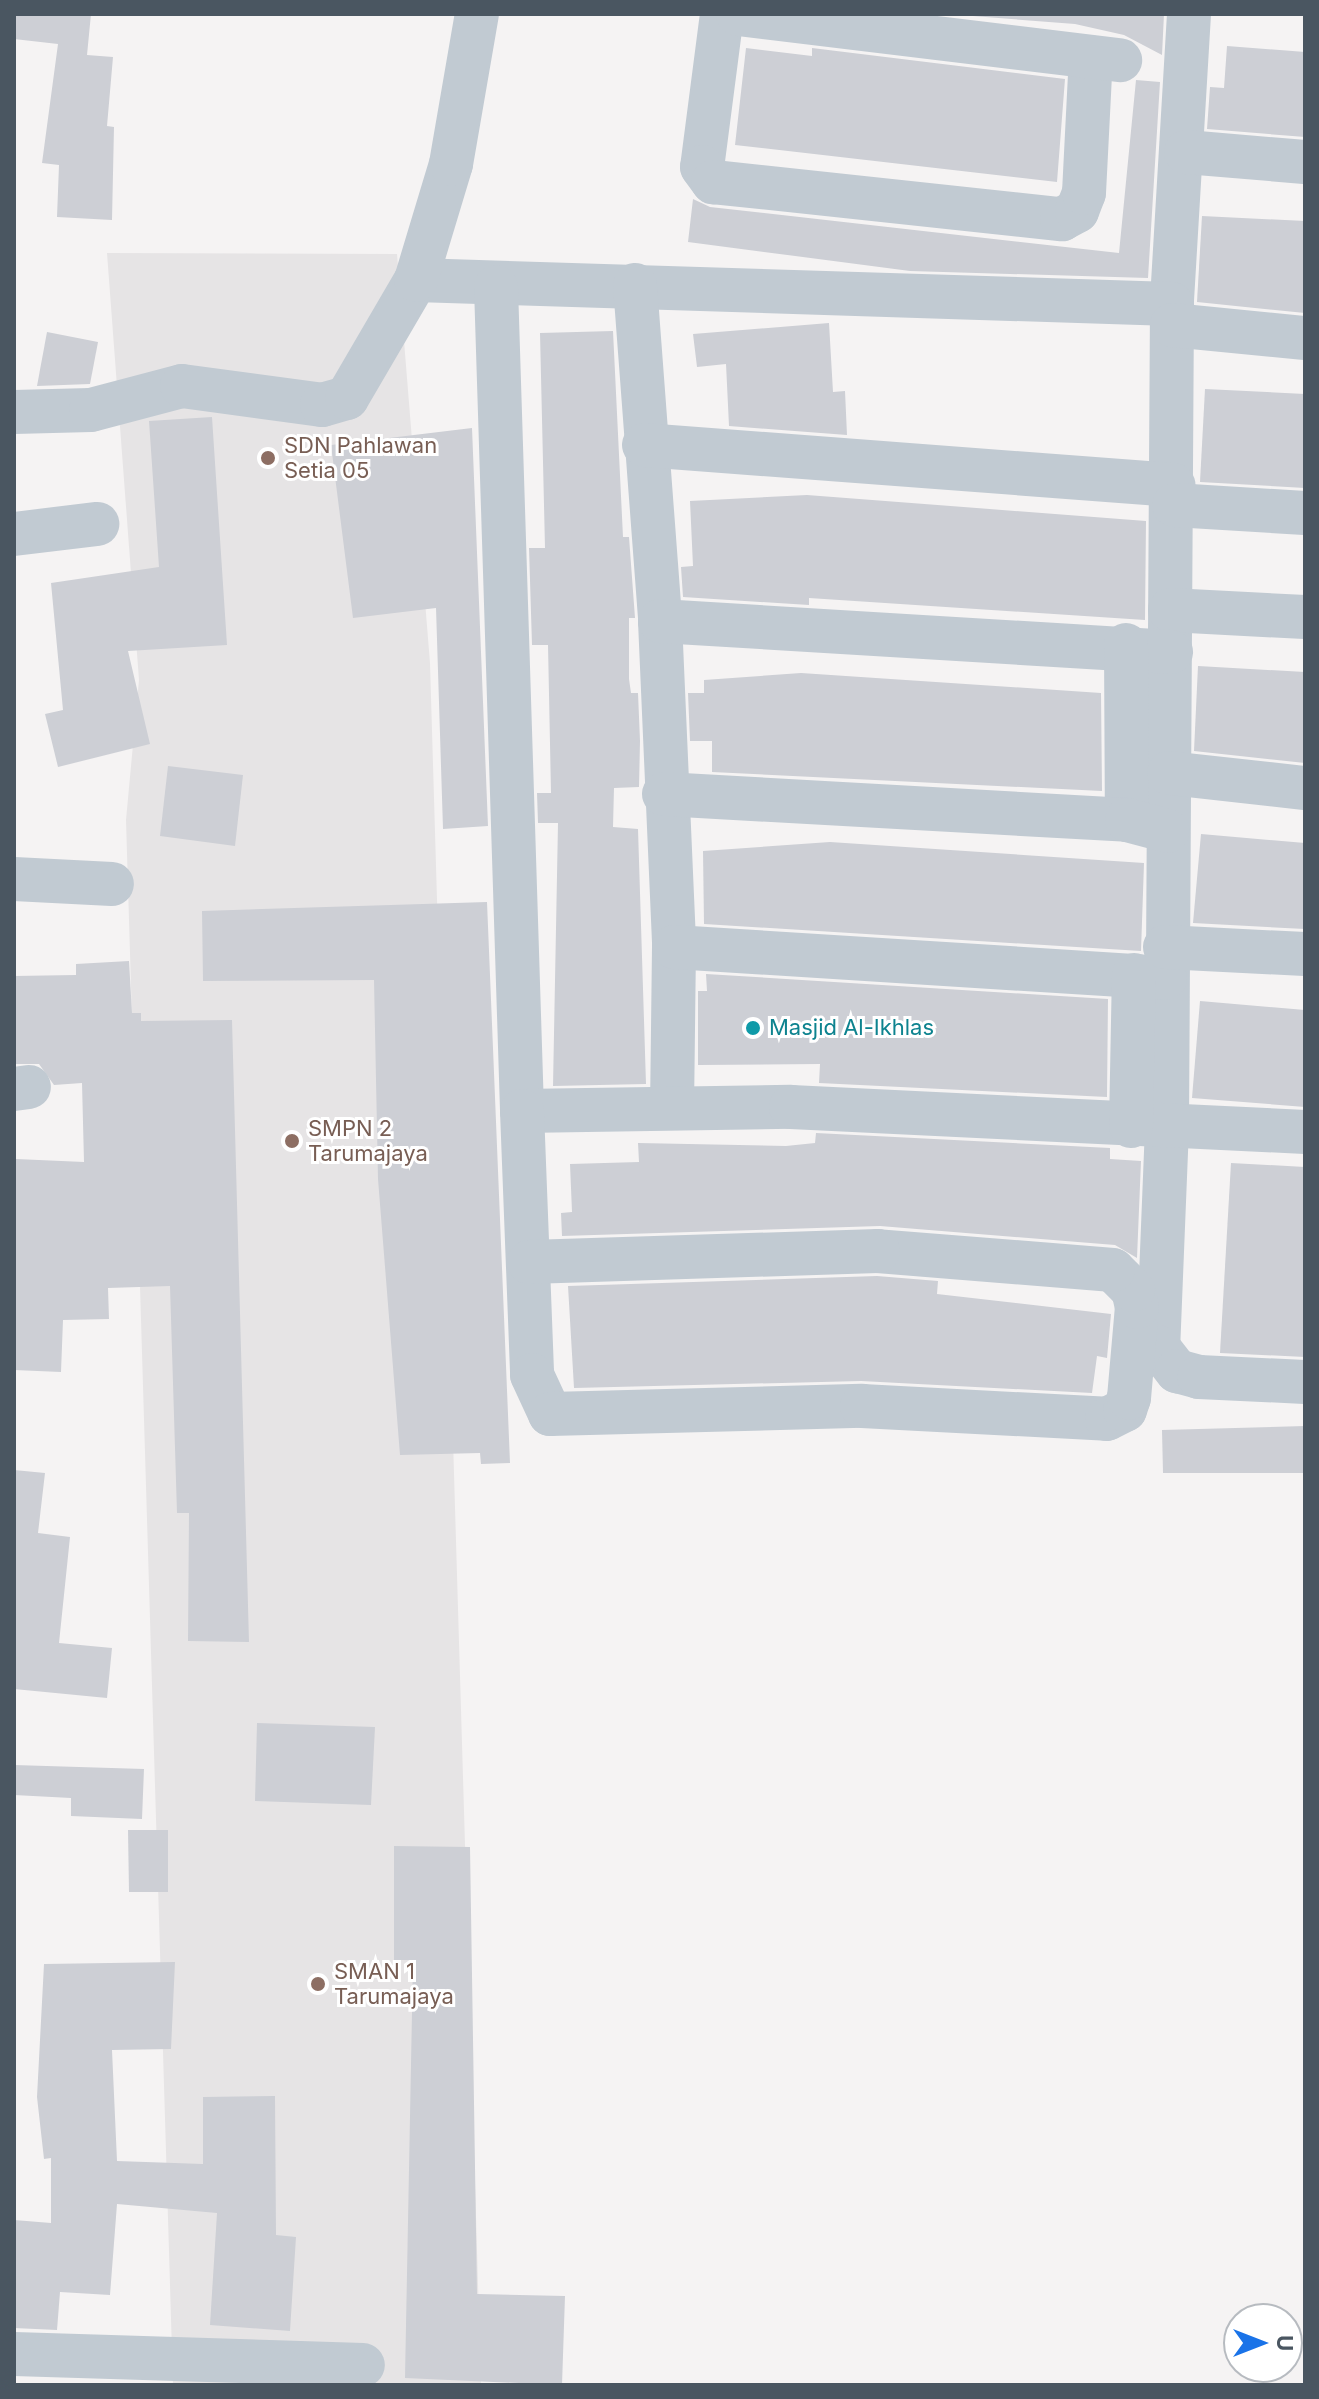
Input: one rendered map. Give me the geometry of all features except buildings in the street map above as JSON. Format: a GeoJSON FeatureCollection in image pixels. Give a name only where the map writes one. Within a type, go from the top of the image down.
{"type":"FeatureCollection","features":[{"type":"Feature","properties":{"kind":"street"},"geometry":{"type":"LineString","coordinates":[[14,412],[91,410],[182,386],[322,405],[347,398],[416,280],[451,164],[477,14]]}},
{"type":"Feature","properties":{"kind":"street"},"geometry":{"type":"LineString","coordinates":[[722,14],[702,167],[713,182],[1062,219],[1077,211],[1084,193],[1105,59],[738,14]]}},
{"type":"Feature","properties":{"kind":"street"},"geometry":{"type":"LineString","coordinates":[[1148,826],[1169,773],[1172,314],[1186,152],[1189,14]]}},
{"type":"Feature","properties":{"kind":"street"},"geometry":{"type":"LineString","coordinates":[[1186,152],[1305,162]]}},
{"type":"Feature","properties":{"kind":"street"},"geometry":{"type":"LineString","coordinates":[[416,280],[496,287],[635,285],[1172,314],[1305,338]]}},
{"type":"Feature","properties":{"kind":"street"},"geometry":{"type":"LineString","coordinates":[[635,285],[644,445],[660,621],[664,794],[674,947],[672,1107]]}},
{"type":"Feature","properties":{"kind":"street"},"geometry":{"type":"LineString","coordinates":[[496,287],[532,1375],[550,1414],[862,1406],[1107,1419],[1125,1410],[1129,1398],[1137,1307],[1133,1290],[1113,1270],[878,1251],[529,1262]]}},
{"type":"Feature","properties":{"kind":"street"},"geometry":{"type":"LineString","coordinates":[[644,445],[1173,495],[1305,513]]}},
{"type":"Feature","properties":{"kind":"street"},"geometry":{"type":"LineString","coordinates":[[14,534],[97,524]]}},
{"type":"Feature","properties":{"kind":"street"},"geometry":{"type":"LineString","coordinates":[[660,621],[1126,645],[1170,631],[1305,617]]}},
{"type":"Feature","properties":{"kind":"street"},"geometry":{"type":"LineString","coordinates":[[1126,645],[1148,826],[1155,967],[1149,1127],[1158,1347],[1165,1362],[1199,1377],[1305,1382]]}},
{"type":"Feature","properties":{"kind":"street"},"geometry":{"type":"LineString","coordinates":[[1169,773],[1305,788]]}},
{"type":"Feature","properties":{"kind":"street"},"geometry":{"type":"LineString","coordinates":[[664,794],[1148,826]]}},
{"type":"Feature","properties":{"kind":"street"},"geometry":{"type":"LineString","coordinates":[[14,879],[112,884]]}},
{"type":"Feature","properties":{"kind":"street"},"geometry":{"type":"LineString","coordinates":[[674,947],[1155,967],[1305,954]]}},
{"type":"Feature","properties":{"kind":"street"},"geometry":{"type":"LineString","coordinates":[[522,1111],[672,1107],[1305,1132]]}},
{"type":"Feature","properties":{"kind":"street"},"geometry":{"type":"LineString","coordinates":[[14,2354],[363,2365]]}},
{"type":"Feature","properties":{"kind":"shaded area"},"geometry":{"type":"Polygon","coordinates":[[[107,253],[397,254],[430,663],[481,2385],[173,2385],[126,820],[139,680],[107,253]]]}},
{"type":"Feature","properties":{"kind":"place","name":"SDN Pahlawan Setia 05"},"geometry":{"type":"Point","coordinates":[268,458]}},
{"type":"Feature","properties":{"kind":"place","name":"Masjid Al-Ikhlas"},"geometry":{"type":"Point","coordinates":[753,1028]}},
{"type":"Feature","properties":{"kind":"place","name":"SMPN 2 Tarumajaya"},"geometry":{"type":"Point","coordinates":[292,1141]}},
{"type":"Feature","properties":{"kind":"place","name":"SMAN 1 Tarumajaya"},"geometry":{"type":"Point","coordinates":[318,1984]}}]}
